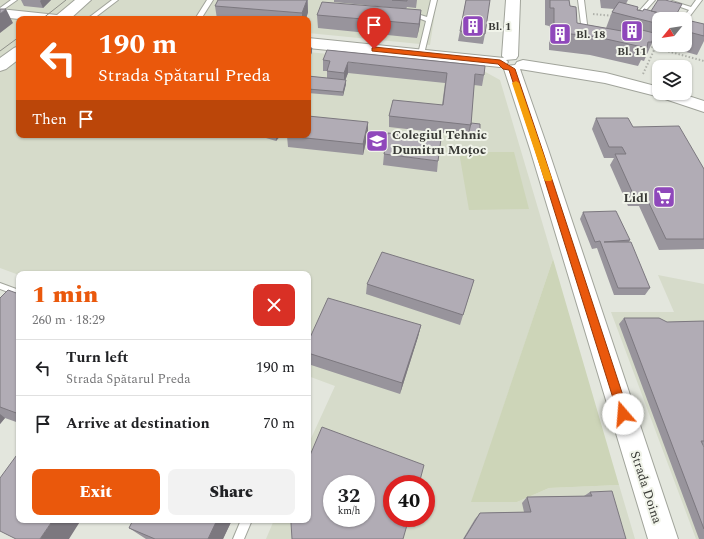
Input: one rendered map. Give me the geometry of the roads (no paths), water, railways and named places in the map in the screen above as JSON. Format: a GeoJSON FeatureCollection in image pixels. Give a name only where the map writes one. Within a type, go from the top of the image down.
{"type":"FeatureCollection","features":[{"type":"Feature","properties":{"kind":"street"},"geometry":{"type":"LineString","coordinates":[[64,16],[84,0]]}},
{"type":"Feature","properties":{"kind":"street","name":"Strada Doina"},"geometry":{"type":"LineString","coordinates":[[513,0],[511,63],[664,539]]}},
{"type":"Feature","properties":{"kind":"street"},"geometry":{"type":"LineString","coordinates":[[0,12],[33,16]]}},
{"type":"Feature","properties":{"kind":"street"},"geometry":{"type":"LineString","coordinates":[[311,43],[511,63],[574,72],[638,85],[652,90]]}},
{"type":"Feature","properties":{"kind":"street"},"geometry":{"type":"LineString","coordinates":[[0,66],[16,54]]}},
{"type":"Feature","properties":{"kind":"street"},"geometry":{"type":"LineString","coordinates":[[682,100],[704,107]]}},
{"type":"Feature","properties":{"kind":"lane"},"geometry":{"type":"LineString","coordinates":[[0,12],[14,0]]}},
{"type":"Feature","properties":{"kind":"lane"},"geometry":{"type":"LineString","coordinates":[[94,16],[115,0]]}},
{"type":"Feature","properties":{"kind":"lane"},"geometry":{"type":"LineString","coordinates":[[200,16],[210,0]]}},
{"type":"Feature","properties":{"kind":"lane"},"geometry":{"type":"LineString","coordinates":[[421,54],[434,0]]}},
{"type":"Feature","properties":{"kind":"lane"},"geometry":{"type":"LineString","coordinates":[[581,0],[585,32]]}},
{"type":"Feature","properties":{"kind":"lane"},"geometry":{"type":"LineString","coordinates":[[636,18],[652,0]]}},
{"type":"Feature","properties":{"kind":"lane"},"geometry":{"type":"LineString","coordinates":[[664,0],[692,9]]}},
{"type":"Feature","properties":{"kind":"lane"},"geometry":{"type":"LineString","coordinates":[[690,12],[699,0]]}},
{"type":"Feature","properties":{"kind":"lane"},"geometry":{"type":"LineString","coordinates":[[401,14],[420,16],[429,20]]}},
{"type":"Feature","properties":{"kind":"lane"},"geometry":{"type":"LineString","coordinates":[[0,286],[16,292]]}},
{"type":"Feature","properties":{"kind":"lane"},"geometry":{"type":"LineString","coordinates":[[238,539],[246,523]]}},
{"type":"Feature","properties":{"kind":"tram line"},"geometry":{"type":"LineString","coordinates":[[46,16],[66,0]]}},
{"type":"Feature","properties":{"kind":"tram line"},"geometry":{"type":"LineString","coordinates":[[0,51],[16,39]]}},
{"type":"Feature","properties":{"kind":"place","name":"Bl. 1"},"geometry":{"type":"Point","coordinates":[473,26]}},
{"type":"Feature","properties":{"kind":"place","name":"Bl. 11"},"geometry":{"type":"Point","coordinates":[632,31]}},
{"type":"Feature","properties":{"kind":"place","name":"Bl. 18"},"geometry":{"type":"Point","coordinates":[560,34]}},
{"type":"Feature","properties":{"kind":"place","name":"Colegiul Tehnic Dumitru Moțoc"},"geometry":{"type":"Point","coordinates":[377,141]}},
{"type":"Feature","properties":{"kind":"place","name":"Lidl"},"geometry":{"type":"Point","coordinates":[664,197]}}]}
